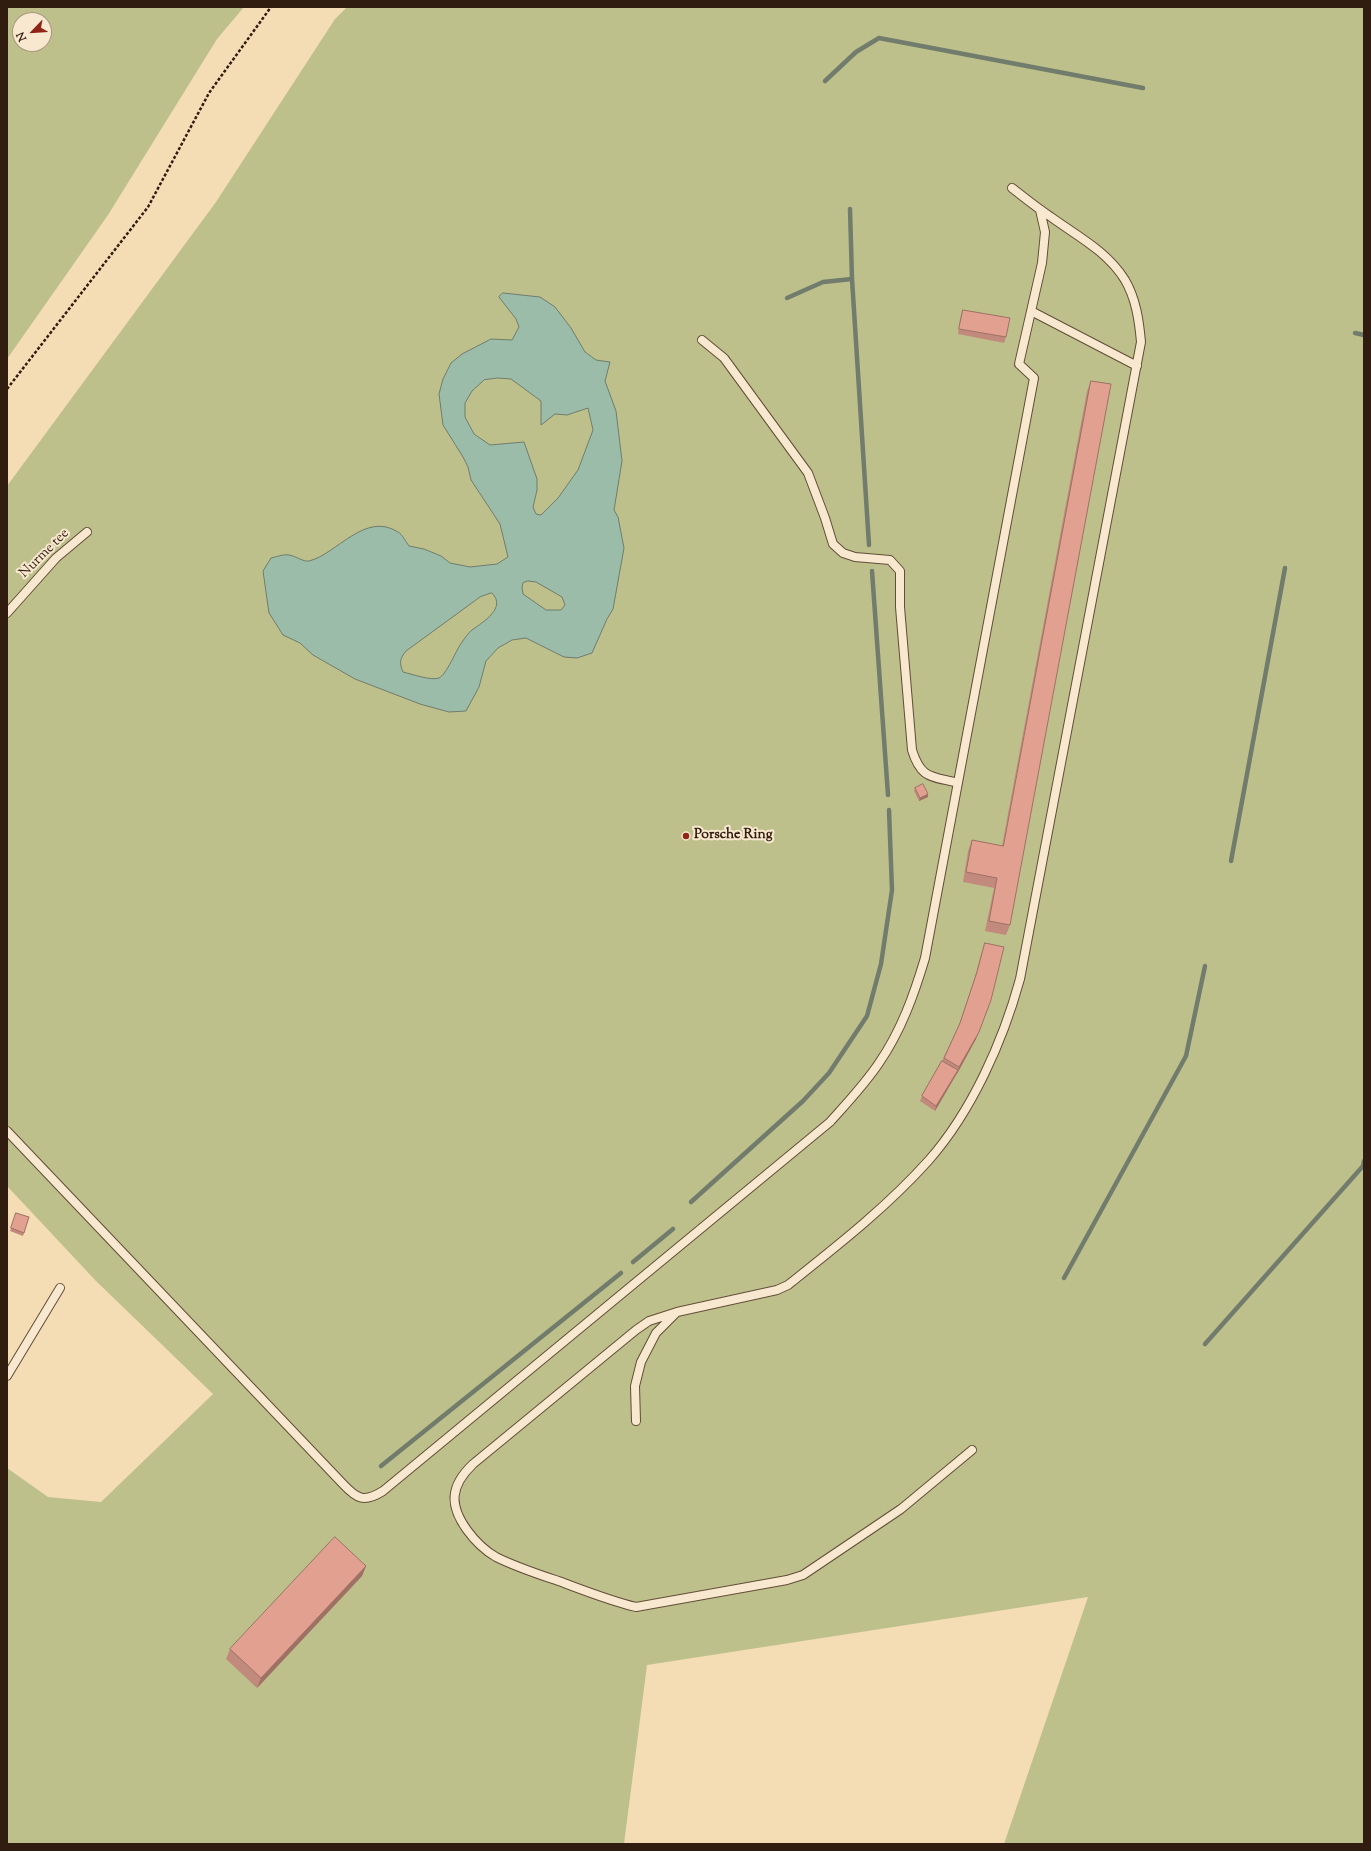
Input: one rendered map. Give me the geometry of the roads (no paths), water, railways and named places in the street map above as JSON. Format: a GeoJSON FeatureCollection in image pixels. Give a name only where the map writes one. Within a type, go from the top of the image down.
{"type":"FeatureCollection","features":[{"type":"Feature","properties":{"kind":"lane"},"geometry":{"type":"LineString","coordinates":[[972,1450],[901,1509],[820,1565],[803,1575],[780,1581],[636,1606],[618,1603],[516,1566],[495,1556],[476,1542],[458,1517],[454,1508],[454,1493],[462,1475],[473,1464],[636,1330],[649,1321],[677,1312],[778,1290],[788,1285],[857,1230],[900,1190],[930,1158],[968,1104],[1011,1012],[1020,979],[1106,522],[1138,366],[1141,342],[1139,322],[1133,299],[1125,280],[1115,267],[1098,250],[1040,210],[1012,188]]}},
{"type":"Feature","properties":{"kind":"lane"},"geometry":{"type":"LineString","coordinates":[[7,1131],[354,1496],[364,1499],[374,1497],[485,1408],[830,1122],[857,1093],[880,1062],[900,1026],[915,992],[925,958],[1034,378],[1019,364],[1042,263],[1045,232],[1040,210]]}},
{"type":"Feature","properties":{"kind":"lane"},"geometry":{"type":"LineString","coordinates":[[1031,311],[1138,366]]}},
{"type":"Feature","properties":{"kind":"lane"},"geometry":{"type":"LineString","coordinates":[[702,340],[724,358],[808,473],[833,544],[843,553],[855,557],[890,560],[900,572],[900,607],[912,750],[916,764],[922,773],[958,783]]}},
{"type":"Feature","properties":{"kind":"lane","name":"Nurme tee"},"geometry":{"type":"LineString","coordinates":[[7,613],[56,558],[87,532]]}},
{"type":"Feature","properties":{"kind":"lane"},"geometry":{"type":"LineString","coordinates":[[7,1376],[60,1288]]}},
{"type":"Feature","properties":{"kind":"lane"},"geometry":{"type":"LineString","coordinates":[[636,1420],[635,1386],[641,1362],[656,1333],[677,1312]]}},
{"type":"Feature","properties":{"kind":"waterway"},"geometry":{"type":"LineString","coordinates":[[825,81],[856,52],[879,38],[1143,88]]}},
{"type":"Feature","properties":{"kind":"waterway"},"geometry":{"type":"LineString","coordinates":[[850,209],[852,279],[869,545]]}},
{"type":"Feature","properties":{"kind":"waterway"},"geometry":{"type":"LineString","coordinates":[[787,298],[823,282],[852,279]]}},
{"type":"Feature","properties":{"kind":"waterway"},"geometry":{"type":"LineString","coordinates":[[1355,333],[1364,335]]}},
{"type":"Feature","properties":{"kind":"waterway"},"geometry":{"type":"LineString","coordinates":[[1231,861],[1285,568]]}},
{"type":"Feature","properties":{"kind":"waterway"},"geometry":{"type":"LineString","coordinates":[[872,571],[888,795]]}},
{"type":"Feature","properties":{"kind":"waterway"},"geometry":{"type":"LineString","coordinates":[[691,1202],[803,1101],[829,1073],[867,1016],[881,964],[892,890],[889,810]]}},
{"type":"Feature","properties":{"kind":"waterway"},"geometry":{"type":"LineString","coordinates":[[1064,1278],[1186,1056],[1205,966]]}},
{"type":"Feature","properties":{"kind":"waterway"},"geometry":{"type":"LineString","coordinates":[[1205,1344],[1363,1166],[1364,1161]]}},
{"type":"Feature","properties":{"kind":"waterway"},"geometry":{"type":"LineString","coordinates":[[633,1262],[673,1229]]}},
{"type":"Feature","properties":{"kind":"waterway"},"geometry":{"type":"LineString","coordinates":[[381,1466],[621,1273]]}},
{"type":"Feature","properties":{"kind":"place","name":"Porsche Ring"},"geometry":{"type":"Point","coordinates":[686,836]}}]}
